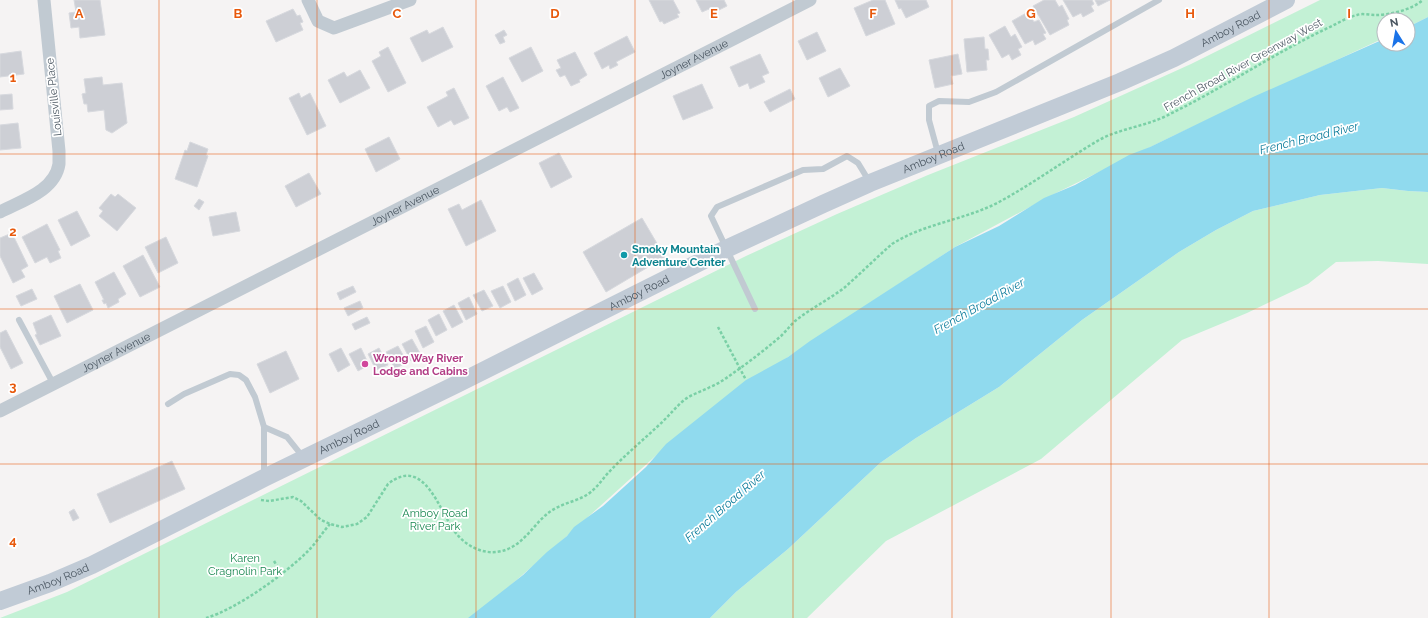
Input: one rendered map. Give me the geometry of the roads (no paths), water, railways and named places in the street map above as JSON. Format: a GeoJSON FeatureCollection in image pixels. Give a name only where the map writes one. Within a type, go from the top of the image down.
{"type":"FeatureCollection","features":[{"type":"Feature","properties":{"kind":"main road","name":"Amboy Road"},"geometry":{"type":"LineString","coordinates":[[0,601],[50,583],[92,565],[726,249],[870,183],[1161,64],[1221,35],[1286,0]]}},
{"type":"Feature","properties":{"kind":"street","name":"Louisville Place"},"geometry":{"type":"LineString","coordinates":[[0,212],[43,190],[52,181],[59,165],[59,151],[44,0]]}},
{"type":"Feature","properties":{"kind":"street"},"geometry":{"type":"LineString","coordinates":[[308,0],[318,21],[334,28],[410,0]]}},
{"type":"Feature","properties":{"kind":"street","name":"Joyner Avenue"},"geometry":{"type":"LineString","coordinates":[[0,412],[810,0]]}},
{"type":"Feature","properties":{"kind":"lane"},"geometry":{"type":"LineString","coordinates":[[939,155],[929,120],[929,106],[939,101],[969,102],[996,92],[1159,0]]}},
{"type":"Feature","properties":{"kind":"lane"},"geometry":{"type":"LineString","coordinates":[[755,310],[712,216],[717,207],[803,170],[823,169],[847,156],[858,163],[870,183]]}},
{"type":"Feature","properties":{"kind":"lane"},"geometry":{"type":"LineString","coordinates":[[19,320],[54,385]]}},
{"type":"Feature","properties":{"kind":"lane"},"geometry":{"type":"LineString","coordinates":[[168,404],[184,394],[230,374],[239,375],[246,380],[255,397],[264,427],[264,478]]}},
{"type":"Feature","properties":{"kind":"lane"},"geometry":{"type":"LineString","coordinates":[[264,427],[287,437],[304,458]]}},
{"type":"Feature","properties":{"kind":"water","name":"French Broad River"},"geometry":{"type":"Polygon","coordinates":[[[1428,17],[1428,192],[1382,188],[1320,195],[1253,211],[1216,230],[1179,252],[1082,320],[999,387],[916,438],[880,463],[788,549],[736,592],[710,618],[468,618],[523,575],[547,552],[567,536],[574,527],[603,506],[646,467],[666,444],[746,380],[788,357],[810,341],[955,247],[999,226],[1044,198],[1075,185],[1129,155],[1150,147],[1253,97],[1376,43],[1376,52],[1416,52],[1416,23],[1428,17]]]}},
{"type":"Feature","properties":{"kind":"place","name":"Smoky Mountain Adventure Center"},"geometry":{"type":"Point","coordinates":[624,255]}},
{"type":"Feature","properties":{"kind":"place","name":"Wrong Way River Lodge and Cabins"},"geometry":{"type":"Point","coordinates":[365,364]}},
{"type":"Feature","properties":{"kind":"park label","name":"Amboy Road River Park"},"geometry":{"type":"Point","coordinates":[435,519]}},
{"type":"Feature","properties":{"kind":"park label","name":"Karen Cragnolin Park"},"geometry":{"type":"Point","coordinates":[245,564]}}]}
